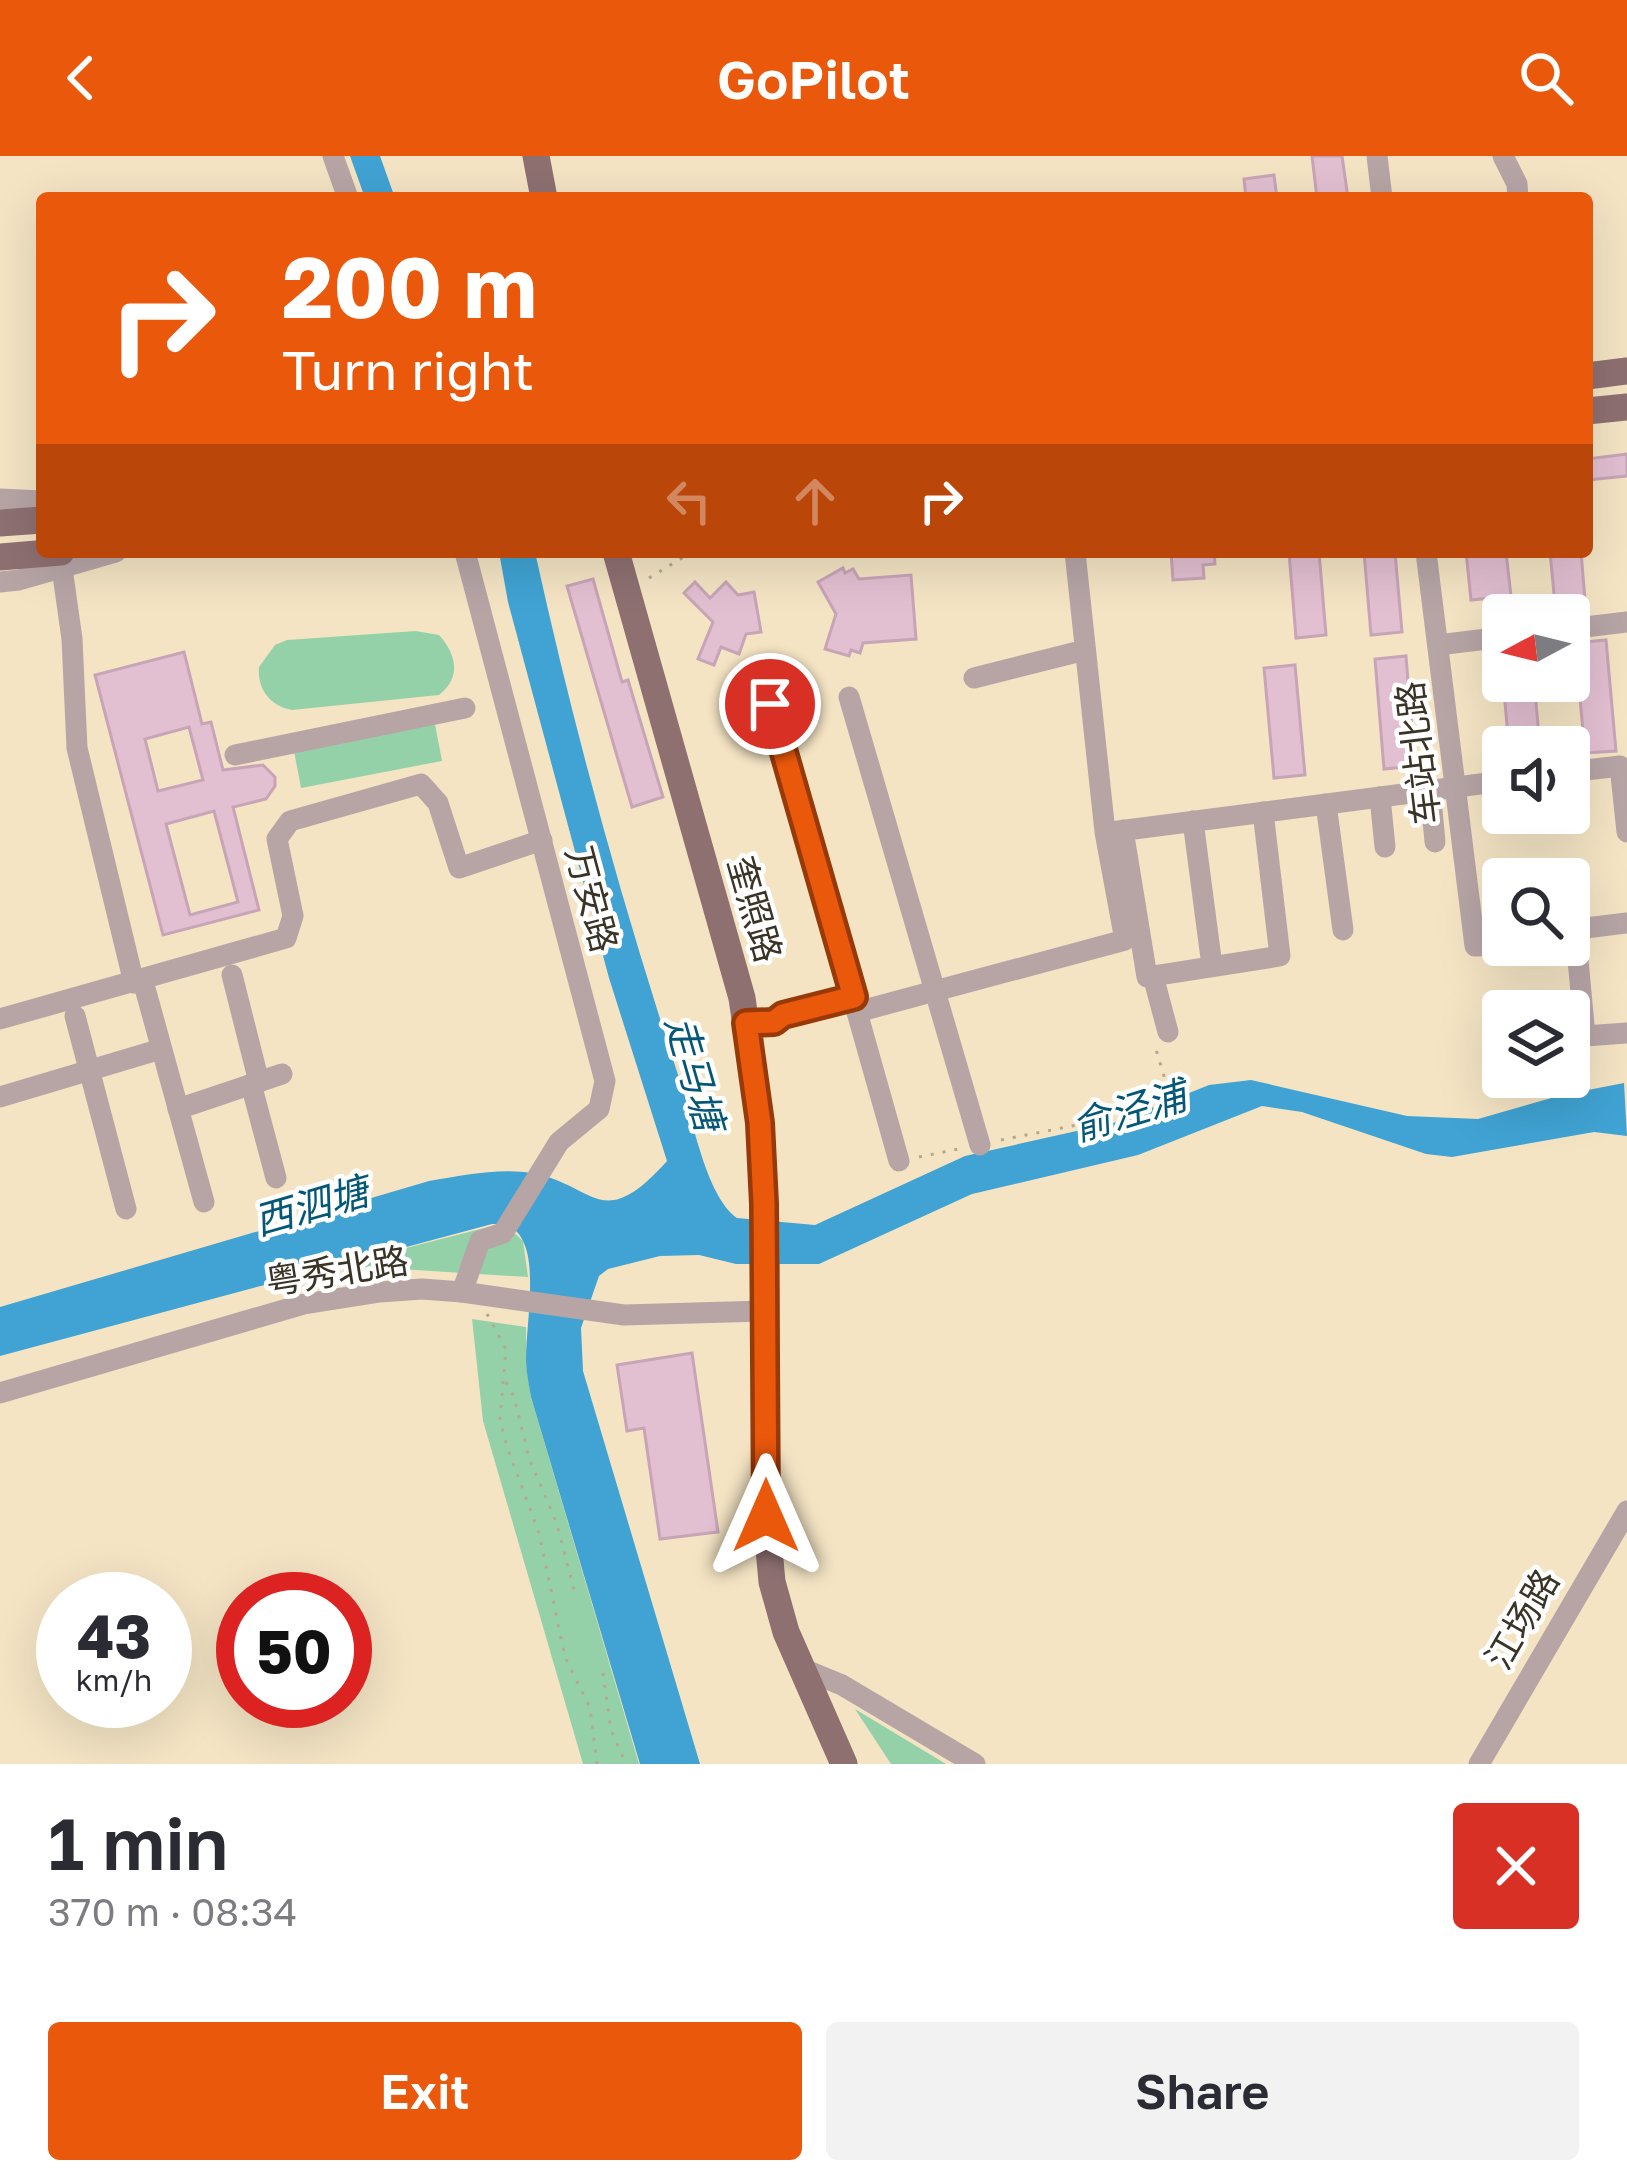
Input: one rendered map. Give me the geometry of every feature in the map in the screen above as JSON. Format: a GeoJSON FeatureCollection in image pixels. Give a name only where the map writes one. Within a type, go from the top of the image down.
{"type":"FeatureCollection","features":[{"type":"Feature","properties":{"kind":"main road"},"geometry":{"type":"LineString","coordinates":[[536,156],[543,192]]}},
{"type":"Feature","properties":{"kind":"main road"},"geometry":{"type":"LineString","coordinates":[[1593,375],[1627,371]]}},
{"type":"Feature","properties":{"kind":"main road"},"geometry":{"type":"LineString","coordinates":[[1593,410],[1627,407]]}},
{"type":"Feature","properties":{"kind":"main road"},"geometry":{"type":"LineString","coordinates":[[9,557],[62,560]]}},
{"type":"Feature","properties":{"kind":"main road","name":"奎照路"},"geometry":{"type":"LineString","coordinates":[[618,558],[746,1023],[760,1123],[764,1204],[768,1552],[778,1609],[802,1661]]}},
{"type":"Feature","properties":{"kind":"main road"},"geometry":{"type":"LineString","coordinates":[[802,1661],[844,1764]]}},
{"type":"Feature","properties":{"kind":"main road"},"geometry":{"type":"LineString","coordinates":[[802,1661],[865,1764]]}},
{"type":"Feature","properties":{"kind":"street"},"geometry":{"type":"LineString","coordinates":[[334,156],[346,192]]}},
{"type":"Feature","properties":{"kind":"street"},"geometry":{"type":"LineString","coordinates":[[1378,156],[1381,192]]}},
{"type":"Feature","properties":{"kind":"street"},"geometry":{"type":"LineString","coordinates":[[1503,156],[1518,192]]}},
{"type":"Feature","properties":{"kind":"street","name":"万安路"},"geometry":{"type":"LineString","coordinates":[[467,558],[605,1081],[599,1108],[559,1142],[503,1233],[480,1241],[467,1293]]}},
{"type":"Feature","properties":{"kind":"street"},"geometry":{"type":"LineString","coordinates":[[746,1023],[774,1022],[783,1015],[936,991],[1125,940],[1076,558]]}},
{"type":"Feature","properties":{"kind":"street","name":"车站北路"},"geometry":{"type":"LineString","coordinates":[[1427,558],[1474,943],[1482,942]]}},
{"type":"Feature","properties":{"kind":"street"},"geometry":{"type":"LineString","coordinates":[[0,582],[62,560],[72,639],[77,748],[204,1202]]}},
{"type":"Feature","properties":{"kind":"street"},"geometry":{"type":"LineString","coordinates":[[1590,626],[1627,622]]}},
{"type":"Feature","properties":{"kind":"street"},"geometry":{"type":"LineString","coordinates":[[1438,645],[1482,640]]}},
{"type":"Feature","properties":{"kind":"street"},"geometry":{"type":"LineString","coordinates":[[974,678],[1085,650]]}},
{"type":"Feature","properties":{"kind":"street"},"geometry":{"type":"LineString","coordinates":[[849,697],[980,1144]]}},
{"type":"Feature","properties":{"kind":"street"},"geometry":{"type":"LineString","coordinates":[[235,755],[503,698]]}},
{"type":"Feature","properties":{"kind":"street"},"geometry":{"type":"LineString","coordinates":[[770,704],[899,1161]]}},
{"type":"Feature","properties":{"kind":"street"},"geometry":{"type":"LineString","coordinates":[[1590,770],[1620,766],[1627,832]]}},
{"type":"Feature","properties":{"kind":"street"},"geometry":{"type":"LineString","coordinates":[[0,1019],[286,938],[293,916],[277,839],[290,820],[421,784],[438,802],[459,868],[542,840]]}},
{"type":"Feature","properties":{"kind":"street"},"geometry":{"type":"LineString","coordinates":[[1114,831],[1482,784]]}},
{"type":"Feature","properties":{"kind":"street"},"geometry":{"type":"LineString","coordinates":[[1430,789],[1436,842]]}},
{"type":"Feature","properties":{"kind":"street"},"geometry":{"type":"LineString","coordinates":[[1380,797],[1385,847]]}},
{"type":"Feature","properties":{"kind":"street"},"geometry":{"type":"LineString","coordinates":[[1326,804],[1342,930]]}},
{"type":"Feature","properties":{"kind":"street"},"geometry":{"type":"LineString","coordinates":[[1114,831],[1147,977],[1280,956],[1263,812]]}},
{"type":"Feature","properties":{"kind":"street"},"geometry":{"type":"LineString","coordinates":[[1193,821],[1211,966]]}},
{"type":"Feature","properties":{"kind":"street"},"geometry":{"type":"LineString","coordinates":[[1590,930],[1627,923]]}},
{"type":"Feature","properties":{"kind":"street"},"geometry":{"type":"LineString","coordinates":[[1579,966],[1585,1036],[1627,1033]]}},
{"type":"Feature","properties":{"kind":"street"},"geometry":{"type":"LineString","coordinates":[[232,975],[276,1178]]}},
{"type":"Feature","properties":{"kind":"street"},"geometry":{"type":"LineString","coordinates":[[1153,976],[1168,1033]]}},
{"type":"Feature","properties":{"kind":"street"},"geometry":{"type":"LineString","coordinates":[[75,1016],[126,1210]]}},
{"type":"Feature","properties":{"kind":"street"},"geometry":{"type":"LineString","coordinates":[[0,1097],[161,1049]]}},
{"type":"Feature","properties":{"kind":"street"},"geometry":{"type":"LineString","coordinates":[[178,1109],[282,1074]]}},
{"type":"Feature","properties":{"kind":"street","name":"粤秀北路"},"geometry":{"type":"LineString","coordinates":[[0,1393],[304,1304],[380,1292],[467,1293],[598,1313],[707,1316],[766,1311]]}},
{"type":"Feature","properties":{"kind":"street","name":"江场路"},"geometry":{"type":"LineString","coordinates":[[1479,1764],[1627,1511]]}},
{"type":"Feature","properties":{"kind":"street"},"geometry":{"type":"LineString","coordinates":[[802,1661],[975,1764]]}},
{"type":"Feature","properties":{"kind":"path"},"geometry":{"type":"LineString","coordinates":[[649,578],[682,558]]}},
{"type":"Feature","properties":{"kind":"path"},"geometry":{"type":"LineString","coordinates":[[899,1161],[1097,1121],[1169,1093]]}},
{"type":"Feature","properties":{"kind":"path"},"geometry":{"type":"LineString","coordinates":[[467,1293],[504,1340],[506,1380],[500,1419],[539,1533],[565,1658],[590,1708],[597,1764]]}},
{"type":"Feature","properties":{"kind":"path"},"geometry":{"type":"LineString","coordinates":[[506,1380],[524,1444],[557,1524],[576,1598]]}},
{"type":"Feature","properties":{"kind":"path"},"geometry":{"type":"LineString","coordinates":[[603,1673],[611,1730],[626,1764]]}},
{"type":"Feature","properties":{"kind":"green space"},"geometry":{"type":"Polygon","coordinates":[[[416,631],[439,635],[453,658],[451,681],[439,695],[292,710],[271,700],[260,682],[259,667],[275,645],[287,640],[416,631]]]}},
{"type":"Feature","properties":{"kind":"green space"},"geometry":{"type":"Polygon","coordinates":[[[435,724],[442,761],[301,788],[294,751],[435,724]]]}},
{"type":"Feature","properties":{"kind":"green space"},"geometry":{"type":"Polygon","coordinates":[[[504,1223],[523,1241],[528,1277],[351,1266],[300,1275],[504,1223]]]}},
{"type":"Feature","properties":{"kind":"green space"},"geometry":{"type":"Polygon","coordinates":[[[472,1319],[526,1327],[531,1397],[639,1764],[583,1764],[483,1421],[472,1319]]]}},
{"type":"Feature","properties":{"kind":"green space"},"geometry":{"type":"Polygon","coordinates":[[[855,1709],[946,1764],[891,1764],[855,1709]]]}},
{"type":"Feature","properties":{"kind":"water"},"geometry":{"type":"Polygon","coordinates":[[[350,156],[380,156],[393,192],[363,192],[350,156]]]}},
{"type":"Feature","properties":{"kind":"water"},"geometry":{"type":"Polygon","coordinates":[[[500,558],[536,558],[583,754],[639,952],[709,1175],[737,1218],[815,1225],[965,1156],[1117,1122],[1209,1085],[1251,1080],[1407,1116],[1478,1119],[1552,1098],[1590,1098],[1590,1090],[1624,1083],[1627,1136],[1594,1132],[1452,1157],[1426,1154],[1302,1112],[1262,1106],[1138,1155],[972,1194],[819,1264],[736,1264],[699,1255],[660,1256],[608,1269],[599,1276],[581,1328],[583,1371],[700,1764],[640,1764],[531,1397],[526,1359],[529,1267],[523,1241],[511,1227],[492,1224],[0,1356],[0,1307],[429,1181],[524,1172],[596,1198],[626,1196],[667,1161],[609,978],[500,558]]]}},
{"type":"Feature","properties":{"kind":"building"},"geometry":{"type":"Polygon","coordinates":[[[1312,156],[1342,156],[1347,192],[1316,192],[1312,156]]]}},
{"type":"Feature","properties":{"kind":"building"},"geometry":{"type":"Polygon","coordinates":[[[1274,175],[1276,192],[1245,192],[1244,179],[1274,175]]]}},
{"type":"Feature","properties":{"kind":"building"},"geometry":{"type":"Polygon","coordinates":[[[1627,454],[1627,476],[1593,479],[1593,458],[1627,454]]]}},
{"type":"Feature","properties":{"kind":"building"},"geometry":{"type":"Polygon","coordinates":[[[1171,558],[1214,558],[1215,564],[1203,565],[1204,578],[1173,580],[1171,558]]]}},
{"type":"Feature","properties":{"kind":"building"},"geometry":{"type":"Polygon","coordinates":[[[1289,558],[1320,558],[1326,635],[1296,638],[1289,558]]]}},
{"type":"Feature","properties":{"kind":"building"},"geometry":{"type":"Polygon","coordinates":[[[1365,558],[1396,558],[1402,632],[1371,635],[1365,558]]]}},
{"type":"Feature","properties":{"kind":"building"},"geometry":{"type":"Polygon","coordinates":[[[1467,558],[1507,558],[1511,594],[1482,594],[1482,599],[1471,600],[1467,558]]]}},
{"type":"Feature","properties":{"kind":"building"},"geometry":{"type":"Polygon","coordinates":[[[1551,558],[1582,558],[1584,594],[1554,594],[1551,558]]]}},
{"type":"Feature","properties":{"kind":"building"},"geometry":{"type":"Polygon","coordinates":[[[843,568],[845,573],[853,569],[859,579],[911,575],[916,639],[863,643],[860,653],[851,650],[849,656],[825,649],[836,614],[818,582],[843,568]]]}},
{"type":"Feature","properties":{"kind":"building"},"geometry":{"type":"Polygon","coordinates":[[[593,579],[622,682],[628,680],[663,797],[632,807],[567,586],[593,579]]]}},
{"type":"Feature","properties":{"kind":"building"},"geometry":{"type":"Polygon","coordinates":[[[695,582],[710,598],[726,582],[738,595],[754,592],[761,632],[746,634],[739,654],[721,647],[714,665],[698,659],[713,622],[684,593],[695,582]]]}},
{"type":"Feature","properties":{"kind":"building"},"geometry":{"type":"Polygon","coordinates":[[[1606,640],[1616,751],[1590,753],[1590,726],[1583,726],[1580,702],[1590,702],[1590,642],[1606,640]]]}},
{"type":"Feature","properties":{"kind":"building"},"geometry":{"type":"Polygon","coordinates":[[[184,652],[202,724],[211,722],[223,770],[263,765],[275,777],[266,799],[233,807],[259,910],[163,935],[95,675],[184,652]],[[189,727],[145,739],[158,791],[203,780],[189,727]],[[214,811],[166,824],[190,915],[238,902],[214,811]]]}},
{"type":"Feature","properties":{"kind":"building"},"geometry":{"type":"Polygon","coordinates":[[[1406,656],[1415,766],[1384,769],[1375,659],[1406,656]]]}},
{"type":"Feature","properties":{"kind":"building"},"geometry":{"type":"Polygon","coordinates":[[[1295,665],[1305,775],[1274,778],[1264,668],[1295,665]]]}},
{"type":"Feature","properties":{"kind":"building"},"geometry":{"type":"Polygon","coordinates":[[[1505,702],[1536,702],[1538,726],[1507,726],[1505,702]]]}},
{"type":"Feature","properties":{"kind":"building"},"geometry":{"type":"Polygon","coordinates":[[[692,1353],[718,1532],[660,1539],[644,1428],[627,1431],[617,1365],[692,1353]]]}},
{"type":"Feature","properties":{"kind":"route"},"geometry":{"type":"LineString","coordinates":[[766,1516],[764,1204],[760,1123],[746,1023],[774,1022],[783,1015],[854,997],[770,704]]}},
{"type":"Feature","properties":{"kind":"water label","name":"走马塘"},"geometry":{"type":"Point","coordinates":[695,1073]}},
{"type":"Feature","properties":{"kind":"water label","name":"俞泾浦"},"geometry":{"type":"Point","coordinates":[1129,1111]}},
{"type":"Feature","properties":{"kind":"water label","name":"西泗塘"},"geometry":{"type":"Point","coordinates":[311,1206]}}]}
